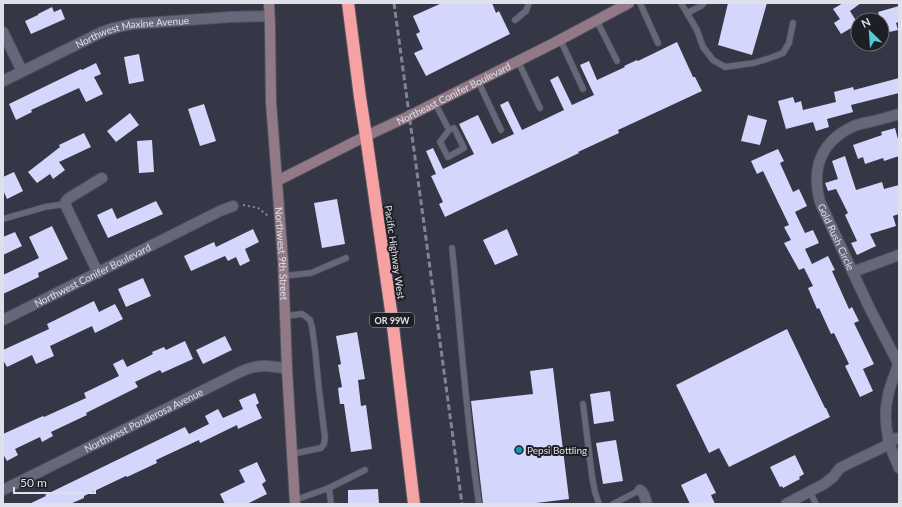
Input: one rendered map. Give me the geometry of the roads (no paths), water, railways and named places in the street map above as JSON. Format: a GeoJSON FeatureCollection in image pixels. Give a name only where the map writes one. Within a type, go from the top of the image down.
{"type":"FeatureCollection","features":[{"type":"Feature","properties":{"kind":"highway","name":"Pacific Highway West"},"geometry":{"type":"LineString","coordinates":[[348,3],[392,318],[414,504]]}},
{"type":"Feature","properties":{"kind":"street","name":"Northwest 9th Street"},"geometry":{"type":"LineString","coordinates":[[269,3],[271,102],[280,219],[295,502]]}},
{"type":"Feature","properties":{"kind":"street","name":"Northeast Conifer Boulevard"},"geometry":{"type":"LineString","coordinates":[[277,181],[435,103],[629,3]]}},
{"type":"Feature","properties":{"kind":"street","name":"Northwest Maxine Avenue"},"geometry":{"type":"LineString","coordinates":[[3,80],[102,32],[114,28],[132,24],[230,17],[269,16]]}},
{"type":"Feature","properties":{"kind":"street"},"geometry":{"type":"LineString","coordinates":[[3,32],[22,71]]}},
{"type":"Feature","properties":{"kind":"street","name":"Gold Rush Circle"},"geometry":{"type":"LineString","coordinates":[[898,360],[870,309],[820,202],[816,181],[820,156],[834,139],[842,133],[861,124],[899,114]]}},
{"type":"Feature","properties":{"kind":"street"},"geometry":{"type":"LineString","coordinates":[[98,273],[65,204],[70,198],[102,178]]}},
{"type":"Feature","properties":{"kind":"street","name":"Northwest Conifer Boulevard"},"geometry":{"type":"LineString","coordinates":[[3,320],[220,211],[233,206]]}},
{"type":"Feature","properties":{"kind":"street"},"geometry":{"type":"LineString","coordinates":[[852,270],[858,270],[899,255]]}},
{"type":"Feature","properties":{"kind":"street"},"geometry":{"type":"LineString","coordinates":[[898,360],[896,372],[888,396],[885,414],[889,442],[899,468]]}},
{"type":"Feature","properties":{"kind":"street","name":"Northwest Ponderosa Avenue"},"geometry":{"type":"LineString","coordinates":[[3,490],[248,368],[271,366],[287,369]]}},
{"type":"Feature","properties":{"kind":"street"},"geometry":{"type":"LineString","coordinates":[[786,504],[824,484],[833,477],[840,468],[899,438]]}},
{"type":"Feature","properties":{"kind":"street"},"geometry":{"type":"LineString","coordinates":[[640,490],[644,494],[647,504]]}},
{"type":"Feature","properties":{"kind":"lane"},"geometry":{"type":"LineString","coordinates":[[514,20],[526,11],[528,3]]}},
{"type":"Feature","properties":{"kind":"lane"},"geometry":{"type":"LineString","coordinates":[[640,3],[658,42]]}},
{"type":"Feature","properties":{"kind":"lane"},"geometry":{"type":"LineString","coordinates":[[681,3],[697,30],[703,47],[713,60],[725,67],[754,63],[783,53],[789,43],[793,23]]}},
{"type":"Feature","properties":{"kind":"lane"},"geometry":{"type":"LineString","coordinates":[[687,13],[704,3]]}},
{"type":"Feature","properties":{"kind":"lane"},"geometry":{"type":"LineString","coordinates":[[596,19],[617,61]]}},
{"type":"Feature","properties":{"kind":"lane"},"geometry":{"type":"LineString","coordinates":[[560,39],[583,89]]}},
{"type":"Feature","properties":{"kind":"lane"},"geometry":{"type":"LineString","coordinates":[[518,60],[540,108]]}},
{"type":"Feature","properties":{"kind":"lane"},"geometry":{"type":"LineString","coordinates":[[478,81],[502,130]]}},
{"type":"Feature","properties":{"kind":"lane"},"geometry":{"type":"LineString","coordinates":[[435,103],[449,130]]}},
{"type":"Feature","properties":{"kind":"lane"},"geometry":{"type":"LineString","coordinates":[[454,128],[464,148],[448,157],[440,142],[449,130],[454,128]]}},
{"type":"Feature","properties":{"kind":"lane"},"geometry":{"type":"LineString","coordinates":[[3,219],[45,207],[65,204]]}},
{"type":"Feature","properties":{"kind":"lane"},"geometry":{"type":"LineString","coordinates":[[452,248],[465,390],[473,465],[479,504]]}},
{"type":"Feature","properties":{"kind":"lane"},"geometry":{"type":"LineString","coordinates":[[283,276],[311,273],[346,258]]}},
{"type":"Feature","properties":{"kind":"lane"},"geometry":{"type":"LineString","coordinates":[[285,316],[302,314],[310,320],[315,349],[325,438],[324,444],[321,448],[292,454]]}},
{"type":"Feature","properties":{"kind":"lane"},"geometry":{"type":"LineString","coordinates":[[583,404],[592,476],[599,504]]}},
{"type":"Feature","properties":{"kind":"lane"},"geometry":{"type":"LineString","coordinates":[[295,502],[330,488],[365,470]]}},
{"type":"Feature","properties":{"kind":"lane"},"geometry":{"type":"LineString","coordinates":[[330,488],[331,504]]}},
{"type":"Feature","properties":{"kind":"lane"},"geometry":{"type":"LineString","coordinates":[[613,504],[640,490]]}},
{"type":"Feature","properties":{"kind":"lane"},"geometry":{"type":"LineString","coordinates":[[810,492],[816,504]]}},
{"type":"Feature","properties":{"kind":"railway"},"geometry":{"type":"LineString","coordinates":[[394,3],[462,504]]}},
{"type":"Feature","properties":{"kind":"place","name":"Pepsi Bottling"},"geometry":{"type":"Point","coordinates":[519,450]}}]}
